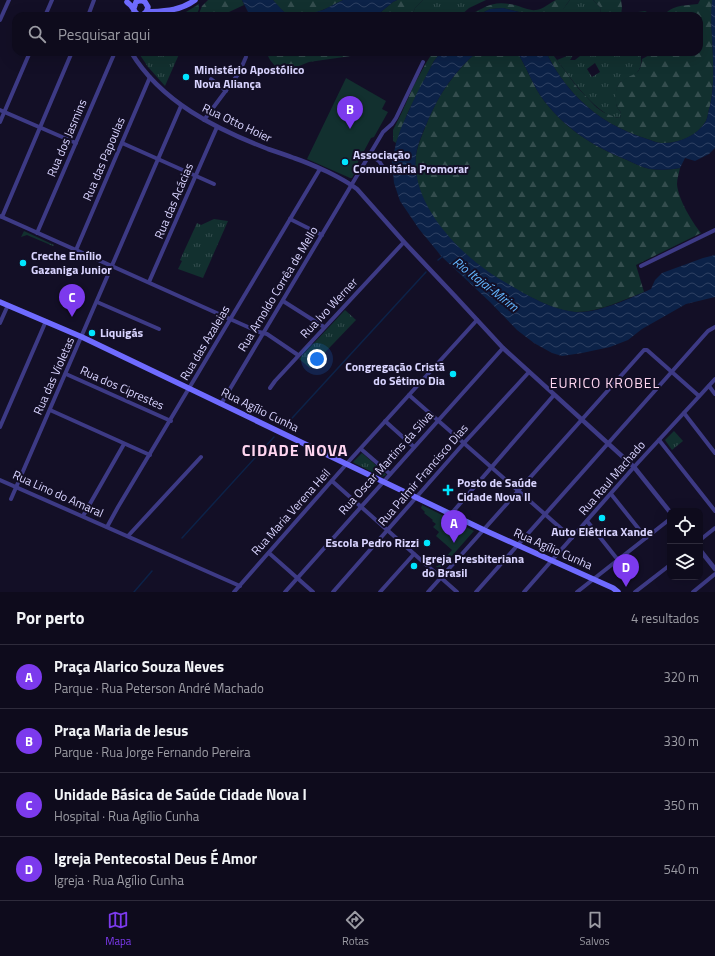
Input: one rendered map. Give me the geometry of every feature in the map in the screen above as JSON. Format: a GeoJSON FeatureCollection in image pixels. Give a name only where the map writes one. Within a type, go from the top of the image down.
{"type":"FeatureCollection","features":[{"type":"Feature","properties":{"kind":"main road"},"geometry":{"type":"LineString","coordinates":[[146,2],[148,8],[147,12],[171,11],[187,5],[195,0]]}},
{"type":"Feature","properties":{"kind":"main road"},"geometry":{"type":"LineString","coordinates":[[125,1],[135,6],[146,2],[164,11]]}},
{"type":"Feature","properties":{"kind":"main road","name":"Rua Agílio Cunha"},"geometry":{"type":"LineString","coordinates":[[0,302],[82,337],[484,530],[613,588],[618,592]]}},
{"type":"Feature","properties":{"kind":"street"},"geometry":{"type":"LineString","coordinates":[[0,20],[8,0]]}},
{"type":"Feature","properties":{"kind":"street"},"geometry":{"type":"LineString","coordinates":[[47,12],[52,0]]}},
{"type":"Feature","properties":{"kind":"street"},"geometry":{"type":"LineString","coordinates":[[90,12],[94,0]]}},
{"type":"Feature","properties":{"kind":"street"},"geometry":{"type":"LineString","coordinates":[[0,122],[2,111],[28,56]]}},
{"type":"Feature","properties":{"kind":"street"},"geometry":{"type":"LineString","coordinates":[[70,56],[1,216],[267,334],[298,355]]}},
{"type":"Feature","properties":{"kind":"street","name":"Rua dos Jasmins"},"geometry":{"type":"LineString","coordinates":[[37,233],[113,56]]}},
{"type":"Feature","properties":{"kind":"street","name":"Rua Otto Hoier"},"geometry":{"type":"LineString","coordinates":[[134,56],[150,77],[166,93],[181,106],[204,120],[268,149],[295,158],[352,185],[375,208],[404,242],[502,348],[634,467],[667,508]]}},
{"type":"Feature","properties":{"kind":"street"},"geometry":{"type":"LineString","coordinates":[[204,120],[239,73],[246,57]]}},
{"type":"Feature","properties":{"kind":"street","name":"Rua Arnoldo Corrêa de Mello"},"geometry":{"type":"LineString","coordinates":[[221,404],[369,154],[383,132],[396,118],[423,62]]}},
{"type":"Feature","properties":{"kind":"street","name":"Rua das Papoulas"},"geometry":{"type":"LineString","coordinates":[[76,250],[150,77]]}},
{"type":"Feature","properties":{"kind":"street"},"geometry":{"type":"LineString","coordinates":[[211,79],[226,91]]}},
{"type":"Feature","properties":{"kind":"street","name":"Rua das Violetas"},"geometry":{"type":"LineString","coordinates":[[12,499],[181,106]]}},
{"type":"Feature","properties":{"kind":"street"},"geometry":{"type":"LineString","coordinates":[[2,111],[76,143]]}},
{"type":"Feature","properties":{"kind":"street","name":"Rua das Acácias"},"geometry":{"type":"LineString","coordinates":[[149,282],[217,127]]}},
{"type":"Feature","properties":{"kind":"street"},"geometry":{"type":"LineString","coordinates":[[122,143],[214,184]]}},
{"type":"Feature","properties":{"kind":"street"},"geometry":{"type":"LineString","coordinates":[[369,154],[379,161],[385,170]]}},
{"type":"Feature","properties":{"kind":"street","name":"Rua das Azaleias"},"geometry":{"type":"LineString","coordinates":[[107,527],[320,169]]}},
{"type":"Feature","properties":{"kind":"street"},"geometry":{"type":"LineString","coordinates":[[290,219],[322,235]]}},
{"type":"Feature","properties":{"kind":"street"},"geometry":{"type":"LineString","coordinates":[[640,266],[715,230]]}},
{"type":"Feature","properties":{"kind":"street","name":"Rua Ivo Werner"},"geometry":{"type":"LineString","coordinates":[[270,388],[274,381],[404,242]]}},
{"type":"Feature","properties":{"kind":"street"},"geometry":{"type":"LineString","coordinates":[[283,301],[324,327]]}},
{"type":"Feature","properties":{"kind":"street"},"geometry":{"type":"LineString","coordinates":[[97,302],[159,329]]}},
{"type":"Feature","properties":{"kind":"street"},"geometry":{"type":"LineString","coordinates":[[0,323],[8,305]]}},
{"type":"Feature","properties":{"kind":"street","name":"Rua Maria Verena Heil"},"geometry":{"type":"LineString","coordinates":[[234,592],[477,320]]}},
{"type":"Feature","properties":{"kind":"street"},"geometry":{"type":"LineString","coordinates":[[0,427],[46,321]]}},
{"type":"Feature","properties":{"kind":"street"},"geometry":{"type":"LineString","coordinates":[[476,592],[708,331],[715,327]]}},
{"type":"Feature","properties":{"kind":"street","name":"Rua Oscar Martins da Silva"},"geometry":{"type":"LineString","coordinates":[[285,592],[502,348]]}},
{"type":"Feature","properties":{"kind":"street"},"geometry":{"type":"LineString","coordinates":[[428,592],[644,350],[647,350],[699,396]]}},
{"type":"Feature","properties":{"kind":"street","name":"Rua Palmir Francisco Dias"},"geometry":{"type":"LineString","coordinates":[[333,592],[464,443],[529,372]]}},
{"type":"Feature","properties":{"kind":"street","name":"Rua dos Ciprestes"},"geometry":{"type":"LineString","coordinates":[[66,374],[171,421]]}},
{"type":"Feature","properties":{"kind":"street","name":"Rua Raul Machado"},"geometry":{"type":"LineString","coordinates":[[524,592],[634,467],[715,379]]}},
{"type":"Feature","properties":{"kind":"street"},"geometry":{"type":"LineString","coordinates":[[709,386],[715,394]]}},
{"type":"Feature","properties":{"kind":"street"},"geometry":{"type":"LineString","coordinates":[[409,395],[572,538]]}},
{"type":"Feature","properties":{"kind":"street"},"geometry":{"type":"LineString","coordinates":[[451,514],[554,395]]}},
{"type":"Feature","properties":{"kind":"street"},"geometry":{"type":"LineString","coordinates":[[50,410],[150,455]]}},
{"type":"Feature","properties":{"kind":"street"},"geometry":{"type":"LineString","coordinates":[[684,413],[715,453]]}},
{"type":"Feature","properties":{"kind":"street"},"geometry":{"type":"LineString","coordinates":[[386,421],[414,447]]}},
{"type":"Feature","properties":{"kind":"street"},"geometry":{"type":"LineString","coordinates":[[659,440],[715,511]]}},
{"type":"Feature","properties":{"kind":"street"},"geometry":{"type":"LineString","coordinates":[[82,516],[124,444]]}},
{"type":"Feature","properties":{"kind":"street"},"geometry":{"type":"LineString","coordinates":[[361,449],[390,474]]}},
{"type":"Feature","properties":{"kind":"street"},"geometry":{"type":"LineString","coordinates":[[128,536],[201,457]]}},
{"type":"Feature","properties":{"kind":"street","name":"Rua Lino do Amaral"},"geometry":{"type":"LineString","coordinates":[[0,480],[240,586]]}},
{"type":"Feature","properties":{"kind":"street"},"geometry":{"type":"LineString","coordinates":[[332,481],[457,592]]}},
{"type":"Feature","properties":{"kind":"street"},"geometry":{"type":"LineString","coordinates":[[611,494],[646,538]]}},
{"type":"Feature","properties":{"kind":"street"},"geometry":{"type":"LineString","coordinates":[[587,521],[618,560]]}},
{"type":"Feature","properties":{"kind":"street"},"geometry":{"type":"LineString","coordinates":[[577,592],[667,521]]}},
{"type":"Feature","properties":{"kind":"street"},"geometry":{"type":"LineString","coordinates":[[703,538],[715,528]]}},
{"type":"Feature","properties":{"kind":"street"},"geometry":{"type":"LineString","coordinates":[[269,553],[313,592]]}},
{"type":"Feature","properties":{"kind":"street"},"geometry":{"type":"LineString","coordinates":[[380,592],[414,554]]}},
{"type":"Feature","properties":{"kind":"street"},"geometry":{"type":"LineString","coordinates":[[703,554],[715,569]]}},
{"type":"Feature","properties":{"kind":"street"},"geometry":{"type":"LineString","coordinates":[[635,592],[667,566]]}},
{"type":"Feature","properties":{"kind":"street"},"geometry":{"type":"LineString","coordinates":[[692,592],[715,574]]}},
{"type":"Feature","properties":{"kind":"green space"},"geometry":{"type":"Polygon","coordinates":[[[208,0],[242,0],[244,5],[229,12],[200,12],[202,6],[208,0]]]}},
{"type":"Feature","properties":{"kind":"green space"},"geometry":{"type":"Polygon","coordinates":[[[273,0],[343,0],[318,12],[284,12],[273,0]]]}},
{"type":"Feature","properties":{"kind":"green space"},"geometry":{"type":"Polygon","coordinates":[[[397,0],[423,0],[415,8],[414,12],[381,12],[397,0]]]}},
{"type":"Feature","properties":{"kind":"green space"},"geometry":{"type":"Polygon","coordinates":[[[423,0],[486,0],[469,8],[464,12],[414,12],[415,8],[423,0]]]}},
{"type":"Feature","properties":{"kind":"green space"},"geometry":{"type":"Polygon","coordinates":[[[556,0],[570,0],[561,12],[519,12],[503,8],[490,9],[484,12],[476,12],[490,5],[501,3],[534,10],[542,8],[556,0]]]}},
{"type":"Feature","properties":{"kind":"green space"},"geometry":{"type":"Polygon","coordinates":[[[570,0],[593,0],[600,7],[601,12],[544,12],[563,9],[570,0]]]}},
{"type":"Feature","properties":{"kind":"green space"},"geometry":{"type":"Polygon","coordinates":[[[593,0],[621,0],[621,12],[601,12],[600,7],[593,0]]]}},
{"type":"Feature","properties":{"kind":"green space"},"geometry":{"type":"Polygon","coordinates":[[[700,0],[712,0],[713,89],[706,121],[698,131],[687,138],[674,142],[661,143],[637,136],[610,123],[586,106],[569,89],[548,56],[554,56],[577,87],[596,107],[603,112],[620,118],[621,113],[616,102],[618,84],[640,69],[642,59],[648,56],[703,56],[703,12],[667,12],[675,7],[698,4],[700,0]]]}},
{"type":"Feature","properties":{"kind":"green space"},"geometry":{"type":"Polygon","coordinates":[[[199,4],[198,12],[186,12],[199,4]]]}},
{"type":"Feature","properties":{"kind":"green space"},"geometry":{"type":"Polygon","coordinates":[[[141,56],[178,56],[165,86],[148,67],[141,56]]]}},
{"type":"Feature","properties":{"kind":"green space"},"geometry":{"type":"Polygon","coordinates":[[[268,56],[351,56],[309,62],[294,68],[281,70],[270,60],[268,56]]]}},
{"type":"Feature","properties":{"kind":"green space"},"geometry":{"type":"Polygon","coordinates":[[[430,56],[438,56],[408,112],[396,143],[393,141],[393,130],[430,56]]]}},
{"type":"Feature","properties":{"kind":"green space"},"geometry":{"type":"Polygon","coordinates":[[[472,56],[519,56],[537,90],[548,106],[578,134],[614,154],[650,169],[665,170],[680,168],[677,184],[678,190],[690,217],[701,233],[636,265],[644,292],[594,310],[577,312],[558,309],[530,297],[489,273],[457,246],[442,230],[430,212],[421,194],[416,174],[416,155],[428,120],[437,101],[448,83],[472,56]]]}},
{"type":"Feature","properties":{"kind":"green space"},"geometry":{"type":"Polygon","coordinates":[[[567,56],[573,56],[570,60],[575,60],[580,56],[641,56],[640,68],[637,73],[627,78],[617,87],[616,102],[621,113],[620,118],[611,116],[594,104],[576,85],[557,60],[567,56]],[[595,63],[587,69],[592,77],[600,72],[595,63]]]}},
{"type":"Feature","properties":{"kind":"green space"},"geometry":{"type":"Polygon","coordinates":[[[346,78],[386,101],[382,109],[388,112],[374,137],[371,138],[357,164],[358,167],[352,178],[307,159],[346,78]]]}},
{"type":"Feature","properties":{"kind":"green space"},"geometry":{"type":"Polygon","coordinates":[[[214,219],[228,221],[203,278],[178,269],[182,261],[180,260],[197,223],[201,225],[214,219]]]}},
{"type":"Feature","properties":{"kind":"green space"},"geometry":{"type":"Polygon","coordinates":[[[24,231],[54,245],[53,246],[27,235],[21,237],[24,231]]]}},
{"type":"Feature","properties":{"kind":"green space"},"geometry":{"type":"Polygon","coordinates":[[[345,310],[356,320],[310,368],[299,359],[345,310]]]}},
{"type":"Feature","properties":{"kind":"green space"},"geometry":{"type":"Polygon","coordinates":[[[674,431],[683,441],[672,450],[665,440],[674,431]]]}},
{"type":"Feature","properties":{"kind":"green space"},"geometry":{"type":"Polygon","coordinates":[[[362,453],[386,475],[382,477],[354,463],[353,462],[362,453]]]}},
{"type":"Feature","properties":{"kind":"green space"},"geometry":{"type":"Polygon","coordinates":[[[422,505],[474,531],[441,570],[436,566],[438,566],[452,550],[436,536],[439,532],[433,527],[436,524],[424,513],[425,512],[421,508],[422,505]]]}},
{"type":"Feature","properties":{"kind":"water"},"geometry":{"type":"Polygon","coordinates":[[[242,0],[273,0],[285,12],[248,12],[242,0]]]}},
{"type":"Feature","properties":{"kind":"water"},"geometry":{"type":"Polygon","coordinates":[[[343,0],[397,0],[381,12],[316,12],[343,0]]]}},
{"type":"Feature","properties":{"kind":"water"},"geometry":{"type":"Polygon","coordinates":[[[712,0],[715,0],[715,148],[709,154],[695,161],[685,158],[680,168],[661,170],[644,167],[602,148],[578,134],[548,106],[540,95],[519,56],[548,56],[569,89],[586,106],[619,128],[658,143],[674,142],[686,138],[698,131],[707,119],[712,97],[713,80],[711,23],[712,0]]]}},
{"type":"Feature","properties":{"kind":"water"},"geometry":{"type":"Polygon","coordinates":[[[503,8],[519,12],[484,12],[490,9],[503,8]]]}},
{"type":"Feature","properties":{"kind":"water","name":"Rio Itajaí-Mirim"},"geometry":{"type":"Polygon","coordinates":[[[438,56],[473,56],[455,74],[433,108],[421,136],[417,150],[416,174],[421,193],[430,211],[456,244],[472,259],[503,281],[538,300],[556,308],[575,312],[584,312],[594,311],[614,305],[634,297],[651,289],[655,280],[662,273],[715,255],[715,297],[686,304],[642,329],[628,340],[610,347],[582,353],[562,356],[552,353],[534,343],[517,330],[490,302],[442,257],[419,229],[400,201],[394,183],[392,162],[396,143],[416,95],[438,56]]]}},
{"type":"Feature","properties":{"kind":"waterway"},"geometry":{"type":"LineString","coordinates":[[438,260],[443,256]]}},
{"type":"Feature","properties":{"kind":"waterway"},"geometry":{"type":"LineString","coordinates":[[283,428],[426,272]]}},
{"type":"Feature","properties":{"kind":"waterway"},"geometry":{"type":"LineString","coordinates":[[182,538],[274,437]]}},
{"type":"Feature","properties":{"kind":"waterway"},"geometry":{"type":"LineString","coordinates":[[134,592],[152,571]]}},
{"type":"Feature","properties":{"kind":"place","name":"Ministério Apostólico Nova Aliança"},"geometry":{"type":"Point","coordinates":[186,77]}},
{"type":"Feature","properties":{"kind":"place","name":"Praça Maria de Jesus"},"geometry":{"type":"Point","coordinates":[350,129]}},
{"type":"Feature","properties":{"kind":"place","name":"Associação Comunitária Promorar"},"geometry":{"type":"Point","coordinates":[345,162]}},
{"type":"Feature","properties":{"kind":"place","name":"Creche Emílio Gazaniga Junior"},"geometry":{"type":"Point","coordinates":[23,263]}},
{"type":"Feature","properties":{"kind":"place","name":"Unidade Básica de Saúde Cidade Nova I"},"geometry":{"type":"Point","coordinates":[72,317]}},
{"type":"Feature","properties":{"kind":"place","name":"Liquigás"},"geometry":{"type":"Point","coordinates":[92,333]}},
{"type":"Feature","properties":{"kind":"place","name":"Congregação Cristã do Sétimo Dia"},"geometry":{"type":"Point","coordinates":[453,374]}},
{"type":"Feature","properties":{"kind":"place","name":"Posto de Saúde Cidade Nova II"},"geometry":{"type":"Point","coordinates":[448,490]}},
{"type":"Feature","properties":{"kind":"place","name":"Auto Elétrica Xande"},"geometry":{"type":"Point","coordinates":[602,518]}},
{"type":"Feature","properties":{"kind":"place","name":"Escola Pedro Rizzi"},"geometry":{"type":"Point","coordinates":[427,543]}},
{"type":"Feature","properties":{"kind":"place","name":"Praça Alarico Souza Neves"},"geometry":{"type":"Point","coordinates":[454,543]}},
{"type":"Feature","properties":{"kind":"place","name":"Igreja Presbiteriana do Brasil"},"geometry":{"type":"Point","coordinates":[414,566]}},
{"type":"Feature","properties":{"kind":"place","name":"Igreja Pentecostal Deus É Amor"},"geometry":{"type":"Point","coordinates":[626,587]}},
{"type":"Feature","properties":{"kind":"district","name":"EURICO KROBEL"},"geometry":{"type":"Point","coordinates":[605,383]}},
{"type":"Feature","properties":{"kind":"district","name":"CIDADE NOVA"},"geometry":{"type":"Point","coordinates":[295,450]}}]}
